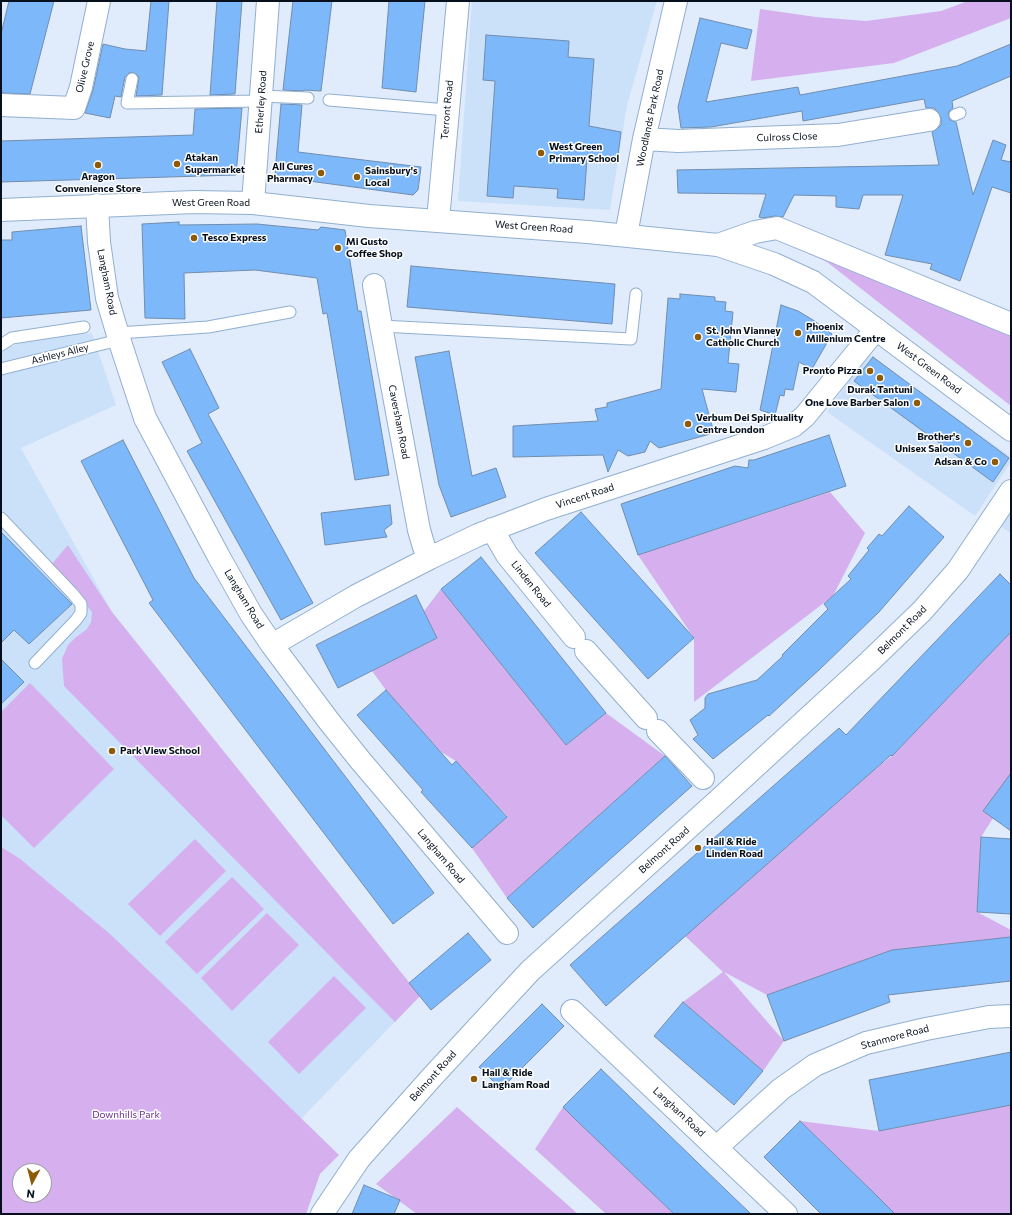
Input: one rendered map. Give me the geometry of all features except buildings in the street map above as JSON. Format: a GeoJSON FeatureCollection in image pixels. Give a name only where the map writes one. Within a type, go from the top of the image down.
{"type":"FeatureCollection","features":[{"type":"Feature","properties":{"kind":"street","name":"Olive Grove"},"geometry":{"type":"LineString","coordinates":[[1,105],[74,108],[81,87],[99,1]]}},
{"type":"Feature","properties":{"kind":"street","name":"Etherley Road"},"geometry":{"type":"LineString","coordinates":[[254,202],[268,1]]}},
{"type":"Feature","properties":{"kind":"street","name":"Terront Road"},"geometry":{"type":"LineString","coordinates":[[438,220],[458,1]]}},
{"type":"Feature","properties":{"kind":"street","name":"Woodlands Park Road"},"geometry":{"type":"LineString","coordinates":[[626,235],[644,139],[676,1]]}},
{"type":"Feature","properties":{"kind":"street","name":"Culross Close"},"geometry":{"type":"LineString","coordinates":[[644,139],[678,141],[838,135],[929,120]]}},
{"type":"Feature","properties":{"kind":"street","name":"West Green Road"},"geometry":{"type":"LineString","coordinates":[[1,210],[97,205],[254,202],[369,216],[626,235],[718,245],[774,264],[813,282],[1011,430]]}},
{"type":"Feature","properties":{"kind":"street","name":"Langham Road"},"geometry":{"type":"LineString","coordinates":[[97,205],[99,242],[108,298],[145,418],[219,557],[272,645],[328,720],[360,760],[507,933]]}},
{"type":"Feature","properties":{"kind":"street"},"geometry":{"type":"LineString","coordinates":[[718,245],[755,232],[777,228],[1011,324]]}},
{"type":"Feature","properties":{"kind":"street","name":"Caversham Road"},"geometry":{"type":"LineString","coordinates":[[374,285],[419,530],[424,547],[430,558]]}},
{"type":"Feature","properties":{"kind":"street","name":"Vincent Road"},"geometry":{"type":"LineString","coordinates":[[272,645],[356,596],[430,558],[492,529],[546,509],[764,438],[793,426],[805,416],[876,329]]}},
{"type":"Feature","properties":{"kind":"street","name":"Belmont Road"},"geometry":{"type":"LineString","coordinates":[[322,1214],[359,1159],[530,971],[869,662],[922,611],[958,570],[1011,491]]}},
{"type":"Feature","properties":{"kind":"street","name":"Linden Road"},"geometry":{"type":"LineString","coordinates":[[492,529],[501,547],[580,644],[703,778]]}},
{"type":"Feature","properties":{"kind":"street","name":"Langham Road"},"geometry":{"type":"LineString","coordinates":[[572,1011],[786,1214]]}},
{"type":"Feature","properties":{"kind":"street","name":"Stanmore Road"},"geometry":{"type":"LineString","coordinates":[[717,1147],[781,1089],[815,1064],[866,1043],[926,1028],[989,1017],[1011,1016]]}},
{"type":"Feature","properties":{"kind":"lane"},"geometry":{"type":"LineString","coordinates":[[132,79],[127,103],[261,98],[308,98]]}},
{"type":"Feature","properties":{"kind":"lane"},"geometry":{"type":"LineString","coordinates":[[329,100],[448,110]]}},
{"type":"Feature","properties":{"kind":"lane"},"geometry":{"type":"LineString","coordinates":[[381,326],[631,339],[636,294]]}},
{"type":"Feature","properties":{"kind":"lane","name":"Ashleys Alley"},"geometry":{"type":"LineString","coordinates":[[1,369],[119,336],[208,328],[290,312]]}},
{"type":"Feature","properties":{"kind":"lane"},"geometry":{"type":"LineString","coordinates":[[1,345],[12,338],[84,327]]}},
{"type":"Feature","properties":{"kind":"lane"},"geometry":{"type":"LineString","coordinates":[[1,518],[81,604],[81,612],[76,620],[35,663]]}},
{"type":"Feature","properties":{"kind":"shaded area","name":"West Green Primary School"},"geometry":{"type":"Polygon","coordinates":[[[472,1],[657,1],[627,105],[610,210],[458,201],[472,1]]]}},
{"type":"Feature","properties":{"kind":"shaded area","name":"Park View School"},"geometry":{"type":"Polygon","coordinates":[[[92,333],[116,405],[21,448],[112,612],[420,996],[298,1122],[1,890],[1,350],[30,340],[92,333]]]}},
{"type":"Feature","properties":{"kind":"shaded area"},"geometry":{"type":"Polygon","coordinates":[[[868,354],[1011,457],[1011,462],[975,516],[827,412],[868,354]]]}},
{"type":"Feature","properties":{"kind":"shaded area"},"geometry":{"type":"Polygon","coordinates":[[[1011,481],[1011,533],[988,519],[1011,481]]]}},
{"type":"Feature","properties":{"kind":"green space"},"geometry":{"type":"Polygon","coordinates":[[[968,1],[1011,1],[1011,18],[894,63],[751,81],[760,9],[816,17],[866,21],[941,11],[968,1]]]}},
{"type":"Feature","properties":{"kind":"green space"},"geometry":{"type":"Polygon","coordinates":[[[769,217],[1011,317],[1011,406],[827,262],[761,232],[769,217]]]}},
{"type":"Feature","properties":{"kind":"green space"},"geometry":{"type":"Polygon","coordinates":[[[830,492],[865,533],[833,596],[694,702],[694,638],[638,555],[830,492]]]}},
{"type":"Feature","properties":{"kind":"green space"},"geometry":{"type":"Polygon","coordinates":[[[68,545],[112,612],[420,996],[395,1022],[64,686],[62,659],[68,645],[87,629],[91,622],[92,612],[52,564],[68,545]]]}},
{"type":"Feature","properties":{"kind":"green space"},"geometry":{"type":"Polygon","coordinates":[[[441,589],[566,745],[606,713],[665,756],[507,898],[472,848],[507,816],[456,761],[441,752],[386,690],[372,671],[437,638],[424,611],[441,589]]]}},
{"type":"Feature","properties":{"kind":"green space"},"geometry":{"type":"Polygon","coordinates":[[[1011,632],[1011,790],[981,837],[977,912],[1011,930],[1011,938],[767,995],[724,972],[784,1041],[763,1071],[683,1002],[723,972],[685,936],[875,769],[892,756],[1011,632]]]}},
{"type":"Feature","properties":{"kind":"green space"},"geometry":{"type":"Polygon","coordinates":[[[30,683],[114,769],[34,848],[1,815],[1,712],[30,683]]]}},
{"type":"Feature","properties":{"kind":"green space"},"geometry":{"type":"Polygon","coordinates":[[[195,839],[226,871],[160,936],[128,904],[195,839]]]}},
{"type":"Feature","properties":{"kind":"green space","name":"Downhills Park"},"geometry":{"type":"Polygon","coordinates":[[[1,847],[19,858],[110,934],[339,1155],[320,1174],[306,1214],[1,1214],[1,847]]]}},
{"type":"Feature","properties":{"kind":"green space"},"geometry":{"type":"Polygon","coordinates":[[[232,877],[264,909],[197,974],[165,942],[232,877]]]}},
{"type":"Feature","properties":{"kind":"green space"},"geometry":{"type":"Polygon","coordinates":[[[267,913],[299,945],[232,1011],[201,978],[267,913]]]}},
{"type":"Feature","properties":{"kind":"green space"},"geometry":{"type":"Polygon","coordinates":[[[334,976],[366,1008],[299,1074],[268,1042],[334,976]]]}},
{"type":"Feature","properties":{"kind":"green space"},"geometry":{"type":"Polygon","coordinates":[[[1011,1105],[1011,1214],[895,1214],[800,1121],[879,1131],[1011,1105]]]}},
{"type":"Feature","properties":{"kind":"green space"},"geometry":{"type":"Polygon","coordinates":[[[457,1107],[578,1214],[417,1214],[376,1184],[457,1107]]]}},
{"type":"Feature","properties":{"kind":"green space"},"geometry":{"type":"Polygon","coordinates":[[[563,1107],[674,1214],[606,1214],[535,1149],[563,1107]]]}},
{"type":"Feature","properties":{"kind":"place","name":"West Green Primary School"},"geometry":{"type":"Point","coordinates":[541,153]}},
{"type":"Feature","properties":{"kind":"place","name":"Atakan Supermarket"},"geometry":{"type":"Point","coordinates":[177,164]}},
{"type":"Feature","properties":{"kind":"place","name":"Aragon Convenience Store"},"geometry":{"type":"Point","coordinates":[98,165]}},
{"type":"Feature","properties":{"kind":"place","name":"All Cures Pharmacy"},"geometry":{"type":"Point","coordinates":[321,173]}},
{"type":"Feature","properties":{"kind":"place","name":"Sainsbury's Local"},"geometry":{"type":"Point","coordinates":[357,177]}},
{"type":"Feature","properties":{"kind":"place","name":"Tesco Express"},"geometry":{"type":"Point","coordinates":[194,238]}},
{"type":"Feature","properties":{"kind":"place","name":"Mi Gusto Coffee Shop"},"geometry":{"type":"Point","coordinates":[338,248]}},
{"type":"Feature","properties":{"kind":"place","name":"Phoenix Millenium Centre"},"geometry":{"type":"Point","coordinates":[798,333]}},
{"type":"Feature","properties":{"kind":"place","name":"St. John Vianney Catholic Church"},"geometry":{"type":"Point","coordinates":[698,337]}},
{"type":"Feature","properties":{"kind":"place","name":"Pronto Pizza"},"geometry":{"type":"Point","coordinates":[870,371]}},
{"type":"Feature","properties":{"kind":"place","name":"Durak Tantuni"},"geometry":{"type":"Point","coordinates":[880,378]}},
{"type":"Feature","properties":{"kind":"place","name":"One Love Barber Salon"},"geometry":{"type":"Point","coordinates":[917,403]}},
{"type":"Feature","properties":{"kind":"place","name":"Verbum Dei Spirituality Centre London"},"geometry":{"type":"Point","coordinates":[688,424]}},
{"type":"Feature","properties":{"kind":"place","name":"Brother's Unisex Saloon"},"geometry":{"type":"Point","coordinates":[968,443]}},
{"type":"Feature","properties":{"kind":"place","name":"Adsan & Co"},"geometry":{"type":"Point","coordinates":[995,462]}},
{"type":"Feature","properties":{"kind":"place","name":"Park View School"},"geometry":{"type":"Point","coordinates":[112,751]}},
{"type":"Feature","properties":{"kind":"place","name":"Hail & Ride Linden Road"},"geometry":{"type":"Point","coordinates":[698,848]}},
{"type":"Feature","properties":{"kind":"place","name":"Hail & Ride Langham Road"},"geometry":{"type":"Point","coordinates":[474,1079]}}]}
